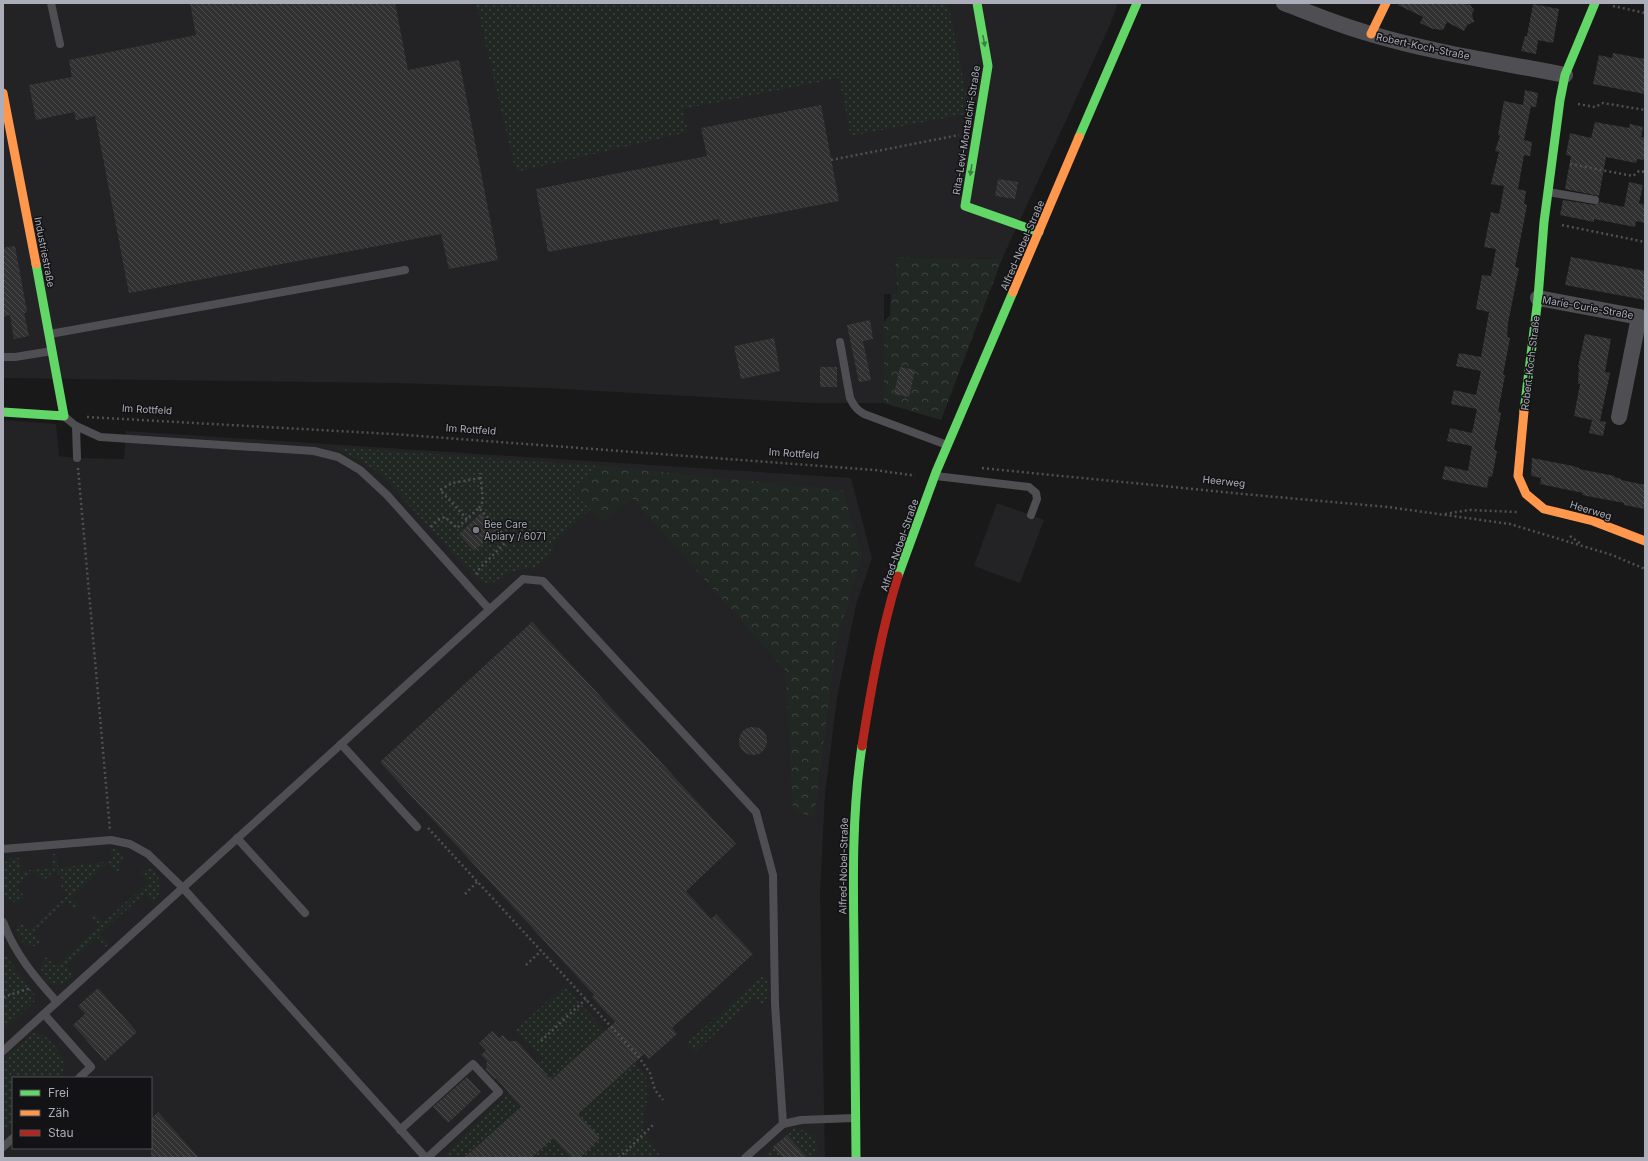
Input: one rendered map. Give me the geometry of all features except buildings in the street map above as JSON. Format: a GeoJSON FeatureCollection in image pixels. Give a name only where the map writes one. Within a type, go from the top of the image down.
{"type":"FeatureCollection","features":[{"type":"Feature","properties":{"kind":"street","name":"Rita-Levi-Montalcini-Straße"},"geometry":{"type":"LineString","coordinates":[[977,3],[988,66],[965,206],[1039,232]]}},
{"type":"Feature","properties":{"kind":"street","name":"Alfred-Nobel-Straße"},"geometry":{"type":"LineString","coordinates":[[856,1158],[853,870],[858,772],[876,665],[888,610],[903,560],[936,474],[1137,3]]}},
{"type":"Feature","properties":{"kind":"street","name":"Robert-Koch-Straße"},"geometry":{"type":"LineString","coordinates":[[1284,3],[1323,19],[1371,34],[1432,49],[1565,75]]}},
{"type":"Feature","properties":{"kind":"street"},"geometry":{"type":"LineString","coordinates":[[1371,34],[1386,3]]}},
{"type":"Feature","properties":{"kind":"street","name":"Robert-Koch-Straße"},"geometry":{"type":"LineString","coordinates":[[1532,500],[1526,494],[1518,476],[1521,437],[1538,298],[1551,160],[1565,75],[1595,3]]}},
{"type":"Feature","properties":{"kind":"street","name":"Industriestraße"},"geometry":{"type":"LineString","coordinates":[[3,93],[50,334],[64,416]]}},
{"type":"Feature","properties":{"kind":"street","name":"Marie-Curie-Straße"},"geometry":{"type":"LineString","coordinates":[[1538,298],[1642,317],[1620,417]]}},
{"type":"Feature","properties":{"kind":"street"},"geometry":{"type":"LineString","coordinates":[[3,412],[64,416]]}},
{"type":"Feature","properties":{"kind":"street","name":"Heerweg"},"geometry":{"type":"LineString","coordinates":[[1532,500],[1544,508],[1593,521],[1645,541]]}},
{"type":"Feature","properties":{"kind":"lane"},"geometry":{"type":"LineString","coordinates":[[51,3],[60,44]]}},
{"type":"Feature","properties":{"kind":"lane"},"geometry":{"type":"LineString","coordinates":[[1547,192],[1595,200]]}},
{"type":"Feature","properties":{"kind":"lane"},"geometry":{"type":"LineString","coordinates":[[50,334],[405,270]]}},
{"type":"Feature","properties":{"kind":"lane"},"geometry":{"type":"LineString","coordinates":[[840,342],[850,398],[858,411],[948,446]]}},
{"type":"Feature","properties":{"kind":"lane"},"geometry":{"type":"LineString","coordinates":[[3,357],[15,357],[53,351]]}},
{"type":"Feature","properties":{"kind":"lane"},"geometry":{"type":"LineString","coordinates":[[64,416],[76,426],[100,437],[314,450],[338,457],[360,470],[387,495],[488,609]]}},
{"type":"Feature","properties":{"kind":"lane"},"geometry":{"type":"LineString","coordinates":[[76,426],[77,458]]}},
{"type":"Feature","properties":{"kind":"lane"},"geometry":{"type":"LineString","coordinates":[[936,474],[1028,487],[1036,493],[1037,499],[1031,515]]}},
{"type":"Feature","properties":{"kind":"lane"},"geometry":{"type":"LineString","coordinates":[[3,1051],[488,609],[523,579],[543,581],[756,812],[773,875],[775,1004],[783,1124]]}},
{"type":"Feature","properties":{"kind":"lane"},"geometry":{"type":"LineString","coordinates":[[341,744],[417,826]]}},
{"type":"Feature","properties":{"kind":"lane"},"geometry":{"type":"LineString","coordinates":[[237,838],[305,912]]}},
{"type":"Feature","properties":{"kind":"lane"},"geometry":{"type":"LineString","coordinates":[[3,849],[111,840],[130,844],[148,854],[183,888],[400,1130],[426,1158],[498,1092],[473,1064],[400,1130]]}},
{"type":"Feature","properties":{"kind":"lane"},"geometry":{"type":"LineString","coordinates":[[3,922],[8,935],[26,967],[57,1002]]}},
{"type":"Feature","properties":{"kind":"lane"},"geometry":{"type":"LineString","coordinates":[[44,1014],[91,1067],[80,1077]]}},
{"type":"Feature","properties":{"kind":"lane"},"geometry":{"type":"LineString","coordinates":[[746,1158],[783,1124],[801,1120],[856,1118]]}},
{"type":"Feature","properties":{"kind":"lane"},"geometry":{"type":"LineString","coordinates":[[3,1147],[12,1139]]}},
{"type":"Feature","properties":{"kind":"path"},"geometry":{"type":"LineString","coordinates":[[1595,3],[1645,13]]}},
{"type":"Feature","properties":{"kind":"path"},"geometry":{"type":"LineString","coordinates":[[1560,100],[1595,107],[1603,103],[1645,110]]}},
{"type":"Feature","properties":{"kind":"path"},"geometry":{"type":"LineString","coordinates":[[831,160],[977,132]]}},
{"type":"Feature","properties":{"kind":"path"},"geometry":{"type":"LineString","coordinates":[[1551,160],[1633,176],[1639,171],[1645,172]]}},
{"type":"Feature","properties":{"kind":"path"},"geometry":{"type":"LineString","coordinates":[[1544,222],[1645,242]]}},
{"type":"Feature","properties":{"kind":"path","name":"Im Rottfeld"},"geometry":{"type":"LineString","coordinates":[[64,416],[392,434],[875,470],[910,475],[936,474]]}},
{"type":"Feature","properties":{"kind":"path"},"geometry":{"type":"LineString","coordinates":[[77,458],[111,840]]}},
{"type":"Feature","properties":{"kind":"path","name":"Heerweg"},"geometry":{"type":"LineString","coordinates":[[974,468],[990,468],[1243,494],[1388,507],[1510,524],[1612,555],[1645,569]]}},
{"type":"Feature","properties":{"kind":"path"},"geometry":{"type":"LineString","coordinates":[[422,534],[442,518],[448,519],[457,528],[479,508],[483,501],[480,473]]}},
{"type":"Feature","properties":{"kind":"path"},"geometry":{"type":"LineString","coordinates":[[467,519],[440,490],[452,483],[481,478]]}},
{"type":"Feature","properties":{"kind":"path"},"geometry":{"type":"LineString","coordinates":[[469,588],[480,568],[505,543],[506,540],[506,536],[479,508]]}},
{"type":"Feature","properties":{"kind":"path"},"geometry":{"type":"LineString","coordinates":[[1442,514],[1469,510],[1518,512]]}},
{"type":"Feature","properties":{"kind":"path"},"geometry":{"type":"LineString","coordinates":[[417,826],[426,826],[638,1056],[650,1073],[655,1090],[663,1100]]}},
{"type":"Feature","properties":{"kind":"path"},"geometry":{"type":"LineString","coordinates":[[464,894],[477,882]]}},
{"type":"Feature","properties":{"kind":"path"},"geometry":{"type":"LineString","coordinates":[[526,966],[541,951]]}},
{"type":"Feature","properties":{"kind":"path"},"geometry":{"type":"LineString","coordinates":[[3,997],[41,984]]}},
{"type":"Feature","properties":{"kind":"path"},"geometry":{"type":"LineString","coordinates":[[541,1041],[586,999]]}},
{"type":"Feature","properties":{"kind":"path"},"geometry":{"type":"LineString","coordinates":[[619,1158],[655,1123]]}},
{"type":"Feature","properties":{"kind":"shaded area"},"geometry":{"type":"Polygon","coordinates":[[[3,3],[1118,3],[1110,25],[1002,259],[895,257],[897,294],[884,294],[884,403],[812,403],[545,388],[397,383],[3,378],[3,3]]]}},
{"type":"Feature","properties":{"kind":"shaded area"},"geometry":{"type":"Polygon","coordinates":[[[3,420],[56,424],[59,456],[77,458],[124,459],[126,431],[851,478],[872,558],[856,605],[837,698],[825,794],[820,893],[825,1158],[3,1158],[3,420]]]}},
{"type":"Feature","properties":{"kind":"shaded area"},"geometry":{"type":"Polygon","coordinates":[[[997,503],[1044,520],[1020,583],[974,566],[997,503]]]}},
{"type":"Feature","properties":{"kind":"green space"},"geometry":{"type":"Polygon","coordinates":[[[476,3],[948,3],[970,113],[851,136],[839,78],[683,109],[688,132],[516,172],[476,3]]]}},
{"type":"Feature","properties":{"kind":"green space"},"geometry":{"type":"Polygon","coordinates":[[[895,257],[1002,259],[941,420],[884,403],[884,322],[890,315],[891,294],[897,294],[895,257]]]}},
{"type":"Feature","properties":{"kind":"green space"},"geometry":{"type":"Polygon","coordinates":[[[334,447],[601,466],[572,491],[591,509],[553,543],[553,552],[534,568],[515,571],[496,581],[488,583],[477,580],[383,476],[365,463],[334,447]]]}},
{"type":"Feature","properties":{"kind":"green space"},"geometry":{"type":"Polygon","coordinates":[[[601,466],[842,490],[862,554],[836,643],[814,817],[793,810],[786,671],[632,498],[604,522],[571,491],[601,466]]]}},
{"type":"Feature","properties":{"kind":"green space"},"geometry":{"type":"Polygon","coordinates":[[[111,848],[120,852],[123,858],[117,873],[108,863],[72,897],[80,906],[75,909],[66,900],[32,933],[40,942],[35,946],[29,947],[22,942],[17,933],[20,922],[29,931],[69,894],[61,886],[65,882],[55,870],[43,881],[33,872],[16,887],[25,897],[18,903],[7,899],[3,892],[3,864],[11,858],[20,858],[21,871],[52,868],[51,854],[56,854],[58,868],[112,861],[111,848]]]}},
{"type":"Feature","properties":{"kind":"green space"},"geometry":{"type":"Polygon","coordinates":[[[146,869],[154,869],[160,886],[159,894],[154,902],[145,893],[100,934],[109,944],[106,947],[97,937],[66,966],[74,975],[70,979],[58,985],[52,985],[47,982],[42,973],[43,962],[46,957],[55,966],[100,926],[91,916],[95,913],[104,922],[148,882],[140,872],[146,869]]]}},
{"type":"Feature","properties":{"kind":"green space"},"geometry":{"type":"Polygon","coordinates":[[[3,952],[34,994],[35,1001],[3,1031],[3,952]]]}},
{"type":"Feature","properties":{"kind":"green space"},"geometry":{"type":"Polygon","coordinates":[[[761,977],[768,979],[768,993],[765,1001],[762,1004],[755,997],[694,1053],[687,1045],[688,1042],[761,977]]]}},
{"type":"Feature","properties":{"kind":"green space"},"geometry":{"type":"Polygon","coordinates":[[[564,986],[646,1075],[647,1100],[642,1128],[659,1154],[657,1158],[445,1158],[446,1153],[544,1059],[515,1031],[564,986]]]}},
{"type":"Feature","properties":{"kind":"green space"},"geometry":{"type":"Polygon","coordinates":[[[34,1033],[48,1039],[65,1060],[63,1077],[12,1077],[12,1124],[3,1132],[3,1059],[34,1033]]]}},
{"type":"Feature","properties":{"kind":"green space"},"geometry":{"type":"Polygon","coordinates":[[[795,1127],[816,1136],[817,1158],[761,1158],[795,1127]]]}},
{"type":"Feature","properties":{"kind":"traffic: fast"},"geometry":{"type":"LineString","coordinates":[[977,3],[988,66],[965,206],[1039,232]]}},
{"type":"Feature","properties":{"kind":"traffic: fast"},"geometry":{"type":"LineString","coordinates":[[1079,137],[1137,3]]}},
{"type":"Feature","properties":{"kind":"traffic: fast"},"geometry":{"type":"LineString","coordinates":[[1524,411],[1538,298],[1544,222],[1560,100],[1565,75],[1595,3]]}},
{"type":"Feature","properties":{"kind":"traffic: fast"},"geometry":{"type":"LineString","coordinates":[[3,412],[64,416],[36,264]]}},
{"type":"Feature","properties":{"kind":"traffic: fast"},"geometry":{"type":"LineString","coordinates":[[898,576],[936,472],[1013,292]]}},
{"type":"Feature","properties":{"kind":"traffic: fast"},"geometry":{"type":"LineString","coordinates":[[856,1158],[853,869],[856,795],[862,746]]}},
{"type":"Feature","properties":{"kind":"traffic: slow"},"geometry":{"type":"LineString","coordinates":[[1371,34],[1386,3]]}},
{"type":"Feature","properties":{"kind":"traffic: slow"},"geometry":{"type":"LineString","coordinates":[[3,93],[36,264]]}},
{"type":"Feature","properties":{"kind":"traffic: slow"},"geometry":{"type":"LineString","coordinates":[[1013,292],[1079,137]]}},
{"type":"Feature","properties":{"kind":"traffic: slow"},"geometry":{"type":"LineString","coordinates":[[1524,411],[1518,476],[1526,494],[1544,509],[1593,521],[1645,541]]}},
{"type":"Feature","properties":{"kind":"traffic: jam"},"geometry":{"type":"LineString","coordinates":[[862,746],[886,618],[898,576]]}},
{"type":"Feature","properties":{"kind":"place","name":"Bee Care Apiary / 6071"},"geometry":{"type":"Point","coordinates":[476,530]}}]}
